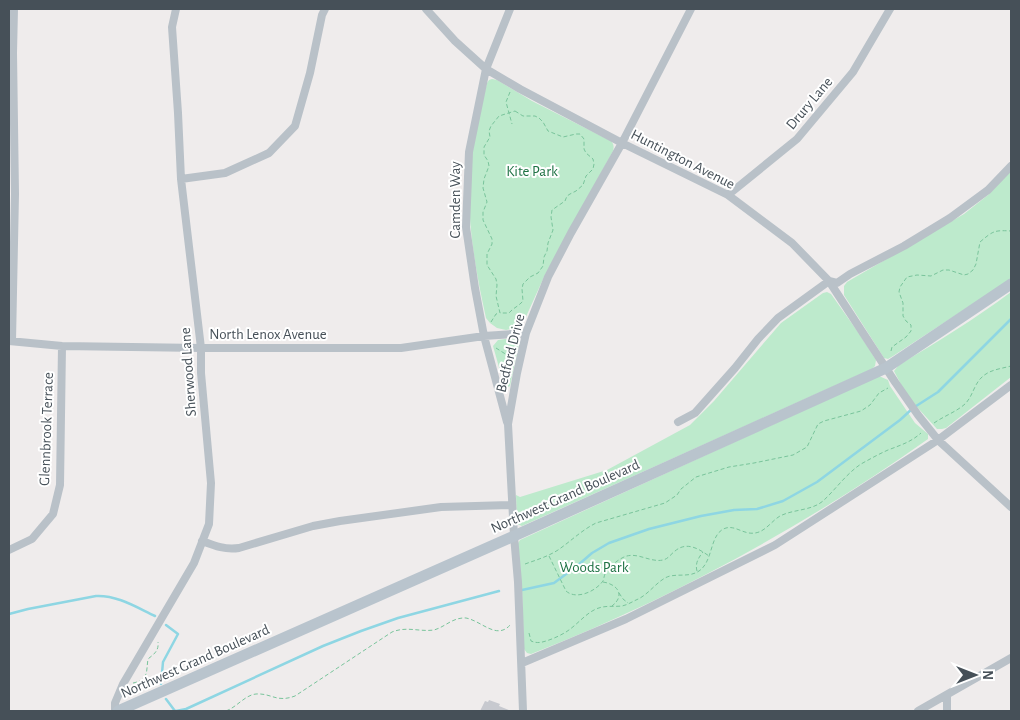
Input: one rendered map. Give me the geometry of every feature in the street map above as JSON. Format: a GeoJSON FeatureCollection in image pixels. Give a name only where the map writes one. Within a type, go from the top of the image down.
{"type":"FeatureCollection","features":[{"type":"Feature","properties":{"kind":"street"},"geometry":{"type":"LineString","coordinates":[[10,341],[11,53],[14,9]]}},
{"type":"Feature","properties":{"kind":"street","name":"Sherwood Lane"},"geometry":{"type":"LineString","coordinates":[[117,711],[115,703],[123,684],[194,562],[208,524],[211,483],[201,373],[201,348],[181,179],[172,27],[176,9]]}},
{"type":"Feature","properties":{"kind":"street"},"geometry":{"type":"LineString","coordinates":[[181,179],[225,173],[269,153],[296,126],[325,9]]}},
{"type":"Feature","properties":{"kind":"street","name":"Huntington Avenue"},"geometry":{"type":"LineString","coordinates":[[426,9],[486,70],[622,143],[728,195],[792,244],[828,281],[910,404],[938,440],[1011,507]]}},
{"type":"Feature","properties":{"kind":"street","name":"Camden Way"},"geometry":{"type":"LineString","coordinates":[[508,424],[485,338],[466,227],[469,152],[486,70],[510,9]]}},
{"type":"Feature","properties":{"kind":"street","name":"Bedford Drive"},"geometry":{"type":"LineString","coordinates":[[524,711],[508,424],[523,346],[548,277],[622,143],[691,9]]}},
{"type":"Feature","properties":{"kind":"street","name":"Drury Lane"},"geometry":{"type":"LineString","coordinates":[[728,195],[797,139],[853,72],[890,9]]}},
{"type":"Feature","properties":{"kind":"street"},"geometry":{"type":"LineString","coordinates":[[678,422],[694,413],[758,338],[778,318],[828,281],[837,283],[950,218],[988,190],[1011,166]]}},
{"type":"Feature","properties":{"kind":"street","name":"Northwest Grand Boulevard"},"geometry":{"type":"LineString","coordinates":[[117,711],[514,536],[886,368],[1011,284]]}},
{"type":"Feature","properties":{"kind":"street","name":"North Lenox Avenue"},"geometry":{"type":"LineString","coordinates":[[10,341],[62,346],[401,348],[526,334]]}},
{"type":"Feature","properties":{"kind":"street","name":"Glennbrook Terrace"},"geometry":{"type":"LineString","coordinates":[[9,550],[32,539],[53,514],[60,485],[62,346]]}},
{"type":"Feature","properties":{"kind":"street"},"geometry":{"type":"LineString","coordinates":[[522,663],[626,619],[775,545],[938,440],[1011,385]]}},
{"type":"Feature","properties":{"kind":"street","name":"Northwest Grand Boulevard"},"geometry":{"type":"LineString","coordinates":[[202,541],[229,550],[313,526],[340,521],[441,507],[512,504]]}},
{"type":"Feature","properties":{"kind":"street"},"geometry":{"type":"LineString","coordinates":[[918,711],[1011,658]]}},
{"type":"Feature","properties":{"kind":"street"},"geometry":{"type":"LineString","coordinates":[[947,696],[947,711]]}},
{"type":"Feature","properties":{"kind":"path"},"geometry":{"type":"LineString","coordinates":[[512,124],[506,102],[511,89],[516,87]]}},
{"type":"Feature","properties":{"kind":"path"},"geometry":{"type":"LineString","coordinates":[[500,312],[496,296],[496,279],[487,265],[487,254],[492,244],[492,239],[483,220],[483,212],[487,202],[483,188],[489,166],[483,151],[490,137],[489,131],[491,126],[499,116],[515,111],[524,116],[539,118],[548,131],[563,137],[580,134],[584,139],[584,149],[593,159],[594,164],[593,169],[586,176],[583,185],[567,196],[566,201],[552,210],[553,230],[543,266],[538,273],[530,277],[523,284],[523,301],[513,307],[509,313],[500,312],[496,314],[490,323],[485,338],[507,355]]}},
{"type":"Feature","properties":{"kind":"path"},"geometry":{"type":"LineString","coordinates":[[896,362],[891,352],[892,347],[911,331],[911,325],[903,316],[903,303],[899,292],[907,277],[917,275],[931,276],[943,270],[964,275],[968,274],[976,264],[980,242],[992,231],[1011,231]]}},
{"type":"Feature","properties":{"kind":"path"},"geometry":{"type":"LineString","coordinates":[[507,355],[523,346]]}},
{"type":"Feature","properties":{"kind":"path"},"geometry":{"type":"LineString","coordinates":[[497,382],[505,373],[507,355]]}},
{"type":"Feature","properties":{"kind":"path"},"geometry":{"type":"LineString","coordinates":[[932,424],[964,406],[977,383],[985,374],[1011,366]]}},
{"type":"Feature","properties":{"kind":"path"},"geometry":{"type":"LineString","coordinates":[[516,565],[556,552],[587,527],[596,523],[665,503],[677,495],[681,489],[696,477],[729,466],[793,455],[807,447],[818,424],[861,411],[870,406],[879,393],[892,385]]}},
{"type":"Feature","properties":{"kind":"path"},"geometry":{"type":"LineString","coordinates":[[529,634],[531,641],[536,643],[549,640],[567,632],[591,611],[598,608],[623,606],[644,596],[669,576],[688,576],[701,570],[710,556],[714,540],[722,530],[732,527],[745,533],[759,532],[781,515],[817,504],[859,466],[876,456],[909,442],[924,430]]}},
{"type":"Feature","properties":{"kind":"path"},"geometry":{"type":"LineString","coordinates":[[548,556],[563,587],[569,594],[580,595],[592,590],[602,582],[609,568],[623,557],[629,555],[662,560],[668,558],[676,550],[692,546],[710,556]]}},
{"type":"Feature","properties":{"kind":"path"},"geometry":{"type":"LineString","coordinates":[[697,572],[697,562],[703,552]]}},
{"type":"Feature","properties":{"kind":"path"},"geometry":{"type":"LineString","coordinates":[[602,582],[614,585],[623,599],[629,603]]}},
{"type":"Feature","properties":{"kind":"path"},"geometry":{"type":"LineString","coordinates":[[611,606],[617,601],[618,591]]}},
{"type":"Feature","properties":{"kind":"path"},"geometry":{"type":"LineString","coordinates":[[226,711],[254,694],[282,699],[295,696],[398,629],[437,629],[460,618],[470,619],[492,630],[502,631],[507,629],[513,621]]}},
{"type":"Feature","properties":{"kind":"path"},"geometry":{"type":"LineString","coordinates":[[130,683],[140,681],[145,677],[148,659],[156,653],[158,647],[156,640]]}},
{"type":"Feature","properties":{"kind":"green space","name":"Kite Park"},"geometry":{"type":"Polygon","coordinates":[[[492,79],[611,141],[614,147],[544,277],[524,321],[516,328],[506,330],[497,328],[486,318],[474,256],[469,209],[471,165],[475,138],[487,83],[492,79]]]}},
{"type":"Feature","properties":{"kind":"green space"},"geometry":{"type":"Polygon","coordinates":[[[1011,170],[1011,279],[893,356],[888,359],[884,358],[844,295],[844,286],[847,282],[964,214],[988,195],[1011,170]]]}},
{"type":"Feature","properties":{"kind":"green space","name":"Woods Park"},"geometry":{"type":"Polygon","coordinates":[[[827,292],[831,294],[876,360],[875,366],[872,369],[522,526],[517,524],[516,495],[520,497],[607,470],[690,425],[714,401],[781,323],[827,292]]]}},
{"type":"Feature","properties":{"kind":"green space"},"geometry":{"type":"Polygon","coordinates":[[[1011,292],[1011,377],[946,428],[937,429],[907,396],[894,371],[899,365],[970,321],[1011,292]]]}},
{"type":"Feature","properties":{"kind":"green space"},"geometry":{"type":"Polygon","coordinates":[[[512,338],[519,343],[510,386],[507,388],[504,385],[493,346],[498,340],[512,338]]]}},
{"type":"Feature","properties":{"kind":"green space","name":"Woods Park"},"geometry":{"type":"Polygon","coordinates":[[[879,376],[888,380],[915,423],[928,434],[928,439],[834,502],[686,585],[583,633],[531,654],[527,653],[524,649],[522,590],[517,545],[520,540],[879,376]]]}},
{"type":"Feature","properties":{"kind":"building"},"geometry":{"type":"Polygon","coordinates":[[[489,700],[511,711],[480,711],[485,701],[488,702],[489,700]]]}},
{"type":"Feature","properties":{"kind":"waterway"},"geometry":{"type":"LineString","coordinates":[[522,590],[554,583],[592,553],[609,543],[649,529],[701,516],[734,510],[757,509],[783,501],[817,482],[900,420],[913,408],[938,392],[1011,319]]}},
{"type":"Feature","properties":{"kind":"waterway"},"geometry":{"type":"LineString","coordinates":[[176,711],[186,709],[323,646],[361,631],[398,618],[499,591]]}},
{"type":"Feature","properties":{"kind":"waterway"},"geometry":{"type":"LineString","coordinates":[[9,614],[104,596],[134,605],[155,616]]}},
{"type":"Feature","properties":{"kind":"waterway"},"geometry":{"type":"LineString","coordinates":[[161,684],[163,662],[178,634],[166,625]]}},
{"type":"Feature","properties":{"kind":"waterway"},"geometry":{"type":"LineString","coordinates":[[166,699],[175,711]]}}]}
